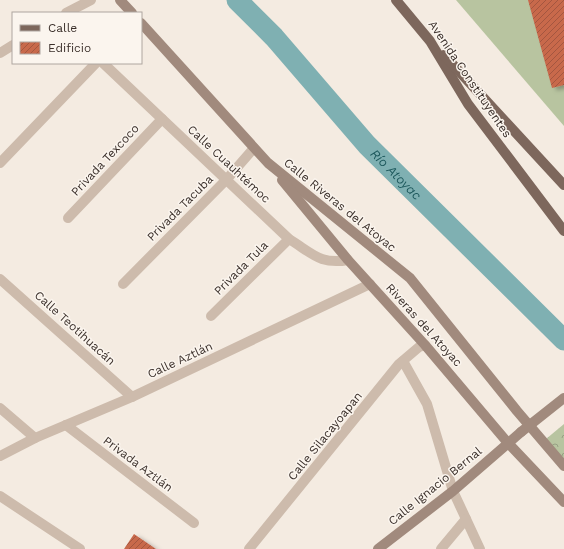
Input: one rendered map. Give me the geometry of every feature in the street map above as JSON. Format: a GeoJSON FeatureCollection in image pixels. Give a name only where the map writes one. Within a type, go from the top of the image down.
{"type":"FeatureCollection","features":[{"type":"Feature","properties":{"kind":"main road","name":"Avenida Constituyentes"},"geometry":{"type":"LineString","coordinates":[[396,0],[430,41],[468,104],[564,231]]}},
{"type":"Feature","properties":{"kind":"main road"},"geometry":{"type":"LineString","coordinates":[[430,41],[564,185]]}},
{"type":"Feature","properties":{"kind":"street"},"geometry":{"type":"LineString","coordinates":[[68,12],[91,0]]}},
{"type":"Feature","properties":{"kind":"street"},"geometry":{"type":"LineString","coordinates":[[120,0],[131,12]]}},
{"type":"Feature","properties":{"kind":"street","name":"Calle Riveras del Atoyac"},"geometry":{"type":"LineString","coordinates":[[142,24],[268,162],[410,278],[517,411],[564,466]]}},
{"type":"Feature","properties":{"kind":"street"},"geometry":{"type":"LineString","coordinates":[[0,53],[12,46]]}},
{"type":"Feature","properties":{"kind":"street"},"geometry":{"type":"LineString","coordinates":[[0,163],[95,64]]}},
{"type":"Feature","properties":{"kind":"street","name":"Calle Cuauhtémoc"},"geometry":{"type":"LineString","coordinates":[[104,64],[289,239],[323,260],[333,263],[348,260]]}},
{"type":"Feature","properties":{"kind":"street","name":"Privada Texcoco"},"geometry":{"type":"LineString","coordinates":[[68,218],[162,119]]}},
{"type":"Feature","properties":{"kind":"street","name":"Privada Tacuba"},"geometry":{"type":"LineString","coordinates":[[123,284],[227,180],[254,148]]}},
{"type":"Feature","properties":{"kind":"street","name":"Riveras del Atoyac"},"geometry":{"type":"LineString","coordinates":[[268,162],[348,260],[425,345],[508,443],[564,502]]}},
{"type":"Feature","properties":{"kind":"street","name":"Privada Tula"},"geometry":{"type":"LineString","coordinates":[[212,316],[289,239]]}},
{"type":"Feature","properties":{"kind":"street","name":"Calle Teotihuacán"},"geometry":{"type":"LineString","coordinates":[[0,279],[132,397]]}},
{"type":"Feature","properties":{"kind":"street","name":"Calle Aztlán"},"geometry":{"type":"LineString","coordinates":[[0,456],[35,438],[132,397],[370,284]]}},
{"type":"Feature","properties":{"kind":"street","name":"Calle Silacayoapan"},"geometry":{"type":"LineString","coordinates":[[249,549],[402,361],[425,345]]}},
{"type":"Feature","properties":{"kind":"street"},"geometry":{"type":"LineString","coordinates":[[402,361],[427,404],[453,491],[480,549]]}},
{"type":"Feature","properties":{"kind":"street","name":"Calle Ignacio Bernal"},"geometry":{"type":"LineString","coordinates":[[378,549],[453,491],[521,432],[564,398]]}},
{"type":"Feature","properties":{"kind":"street"},"geometry":{"type":"LineString","coordinates":[[0,408],[35,438]]}},
{"type":"Feature","properties":{"kind":"street","name":"Privada Aztlán"},"geometry":{"type":"LineString","coordinates":[[66,425],[194,523]]}},
{"type":"Feature","properties":{"kind":"street"},"geometry":{"type":"LineString","coordinates":[[0,496],[80,549]]}},
{"type":"Feature","properties":{"kind":"street"},"geometry":{"type":"LineString","coordinates":[[441,549],[466,519]]}},
{"type":"Feature","properties":{"kind":"green space"},"geometry":{"type":"Polygon","coordinates":[[[456,0],[564,0],[564,126],[456,0]]]}},
{"type":"Feature","properties":{"kind":"green space"},"geometry":{"type":"Polygon","coordinates":[[[564,424],[564,460],[546,439],[564,424]]]}},
{"type":"Feature","properties":{"kind":"building"},"geometry":{"type":"Polygon","coordinates":[[[528,0],[564,0],[564,85],[552,88],[528,0]]]}},
{"type":"Feature","properties":{"kind":"building"},"geometry":{"type":"Polygon","coordinates":[[[134,534],[156,549],[124,549],[134,534]]]}},
{"type":"Feature","properties":{"kind":"waterway","name":"Río Atoyac"},"geometry":{"type":"LineString","coordinates":[[237,0],[274,37],[367,145],[564,340]]}}]}
